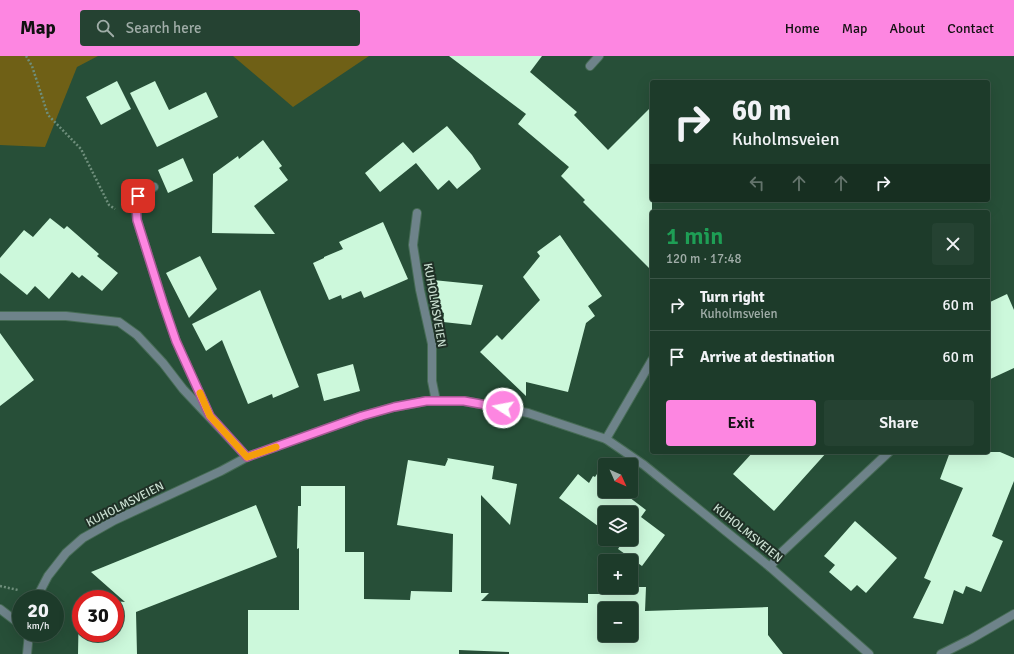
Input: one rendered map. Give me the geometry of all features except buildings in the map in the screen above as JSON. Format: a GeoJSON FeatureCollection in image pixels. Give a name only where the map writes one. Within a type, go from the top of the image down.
{"type":"FeatureCollection","features":[{"type":"Feature","properties":{"kind":"street"},"geometry":{"type":"LineString","coordinates":[[590,66],[598,56]]}},
{"type":"Feature","properties":{"kind":"street"},"geometry":{"type":"LineString","coordinates":[[154,187],[138,196],[136,204],[137,220],[176,341],[210,416]]}},
{"type":"Feature","properties":{"kind":"street","name":"KUHOLMSVEIEN"},"geometry":{"type":"LineString","coordinates":[[417,213],[413,245],[420,290],[432,344],[432,381],[436,401]]}},
{"type":"Feature","properties":{"kind":"street"},"geometry":{"type":"LineString","coordinates":[[0,316],[66,316],[119,322],[137,335],[163,363],[184,389],[247,457]]}},
{"type":"Feature","properties":{"kind":"street"},"geometry":{"type":"LineString","coordinates":[[606,439],[650,363]]}},
{"type":"Feature","properties":{"kind":"street","name":"KUHOLMSVEIEN"},"geometry":{"type":"LineString","coordinates":[[41,590],[48,576],[66,553],[83,538],[115,520],[221,471],[247,457],[362,416],[394,407],[426,401],[464,401],[528,413],[606,439],[644,465],[770,566],[869,654]]}},
{"type":"Feature","properties":{"kind":"street"},"geometry":{"type":"LineString","coordinates":[[770,566],[782,552],[887,454]]}},
{"type":"Feature","properties":{"kind":"street"},"geometry":{"type":"LineString","coordinates":[[0,609],[12,618]]}},
{"type":"Feature","properties":{"kind":"street"},"geometry":{"type":"LineString","coordinates":[[941,654],[1014,614]]}},
{"type":"Feature","properties":{"kind":"street"},"geometry":{"type":"LineString","coordinates":[[27,654],[28,642]]}},
{"type":"Feature","properties":{"kind":"path"},"geometry":{"type":"LineString","coordinates":[[26,56],[32,66],[48,115],[81,148],[109,205],[137,220]]}},
{"type":"Feature","properties":{"kind":"shaded area"},"geometry":{"type":"Polygon","coordinates":[[[0,56],[98,56],[77,67],[45,147],[0,145],[0,56]]]}},
{"type":"Feature","properties":{"kind":"shaded area"},"geometry":{"type":"Polygon","coordinates":[[[233,56],[369,56],[293,107],[233,56]]]}},
{"type":"Feature","properties":{"kind":"slow traffic"},"geometry":{"type":"LineString","coordinates":[[200,393],[210,416],[247,457],[276,447]]}},
{"type":"Feature","properties":{"kind":"route"},"geometry":{"type":"LineString","coordinates":[[138,196],[136,204],[137,220],[176,341],[210,416],[247,457],[362,416],[394,407],[426,401],[464,401],[503,408]]}}]}
